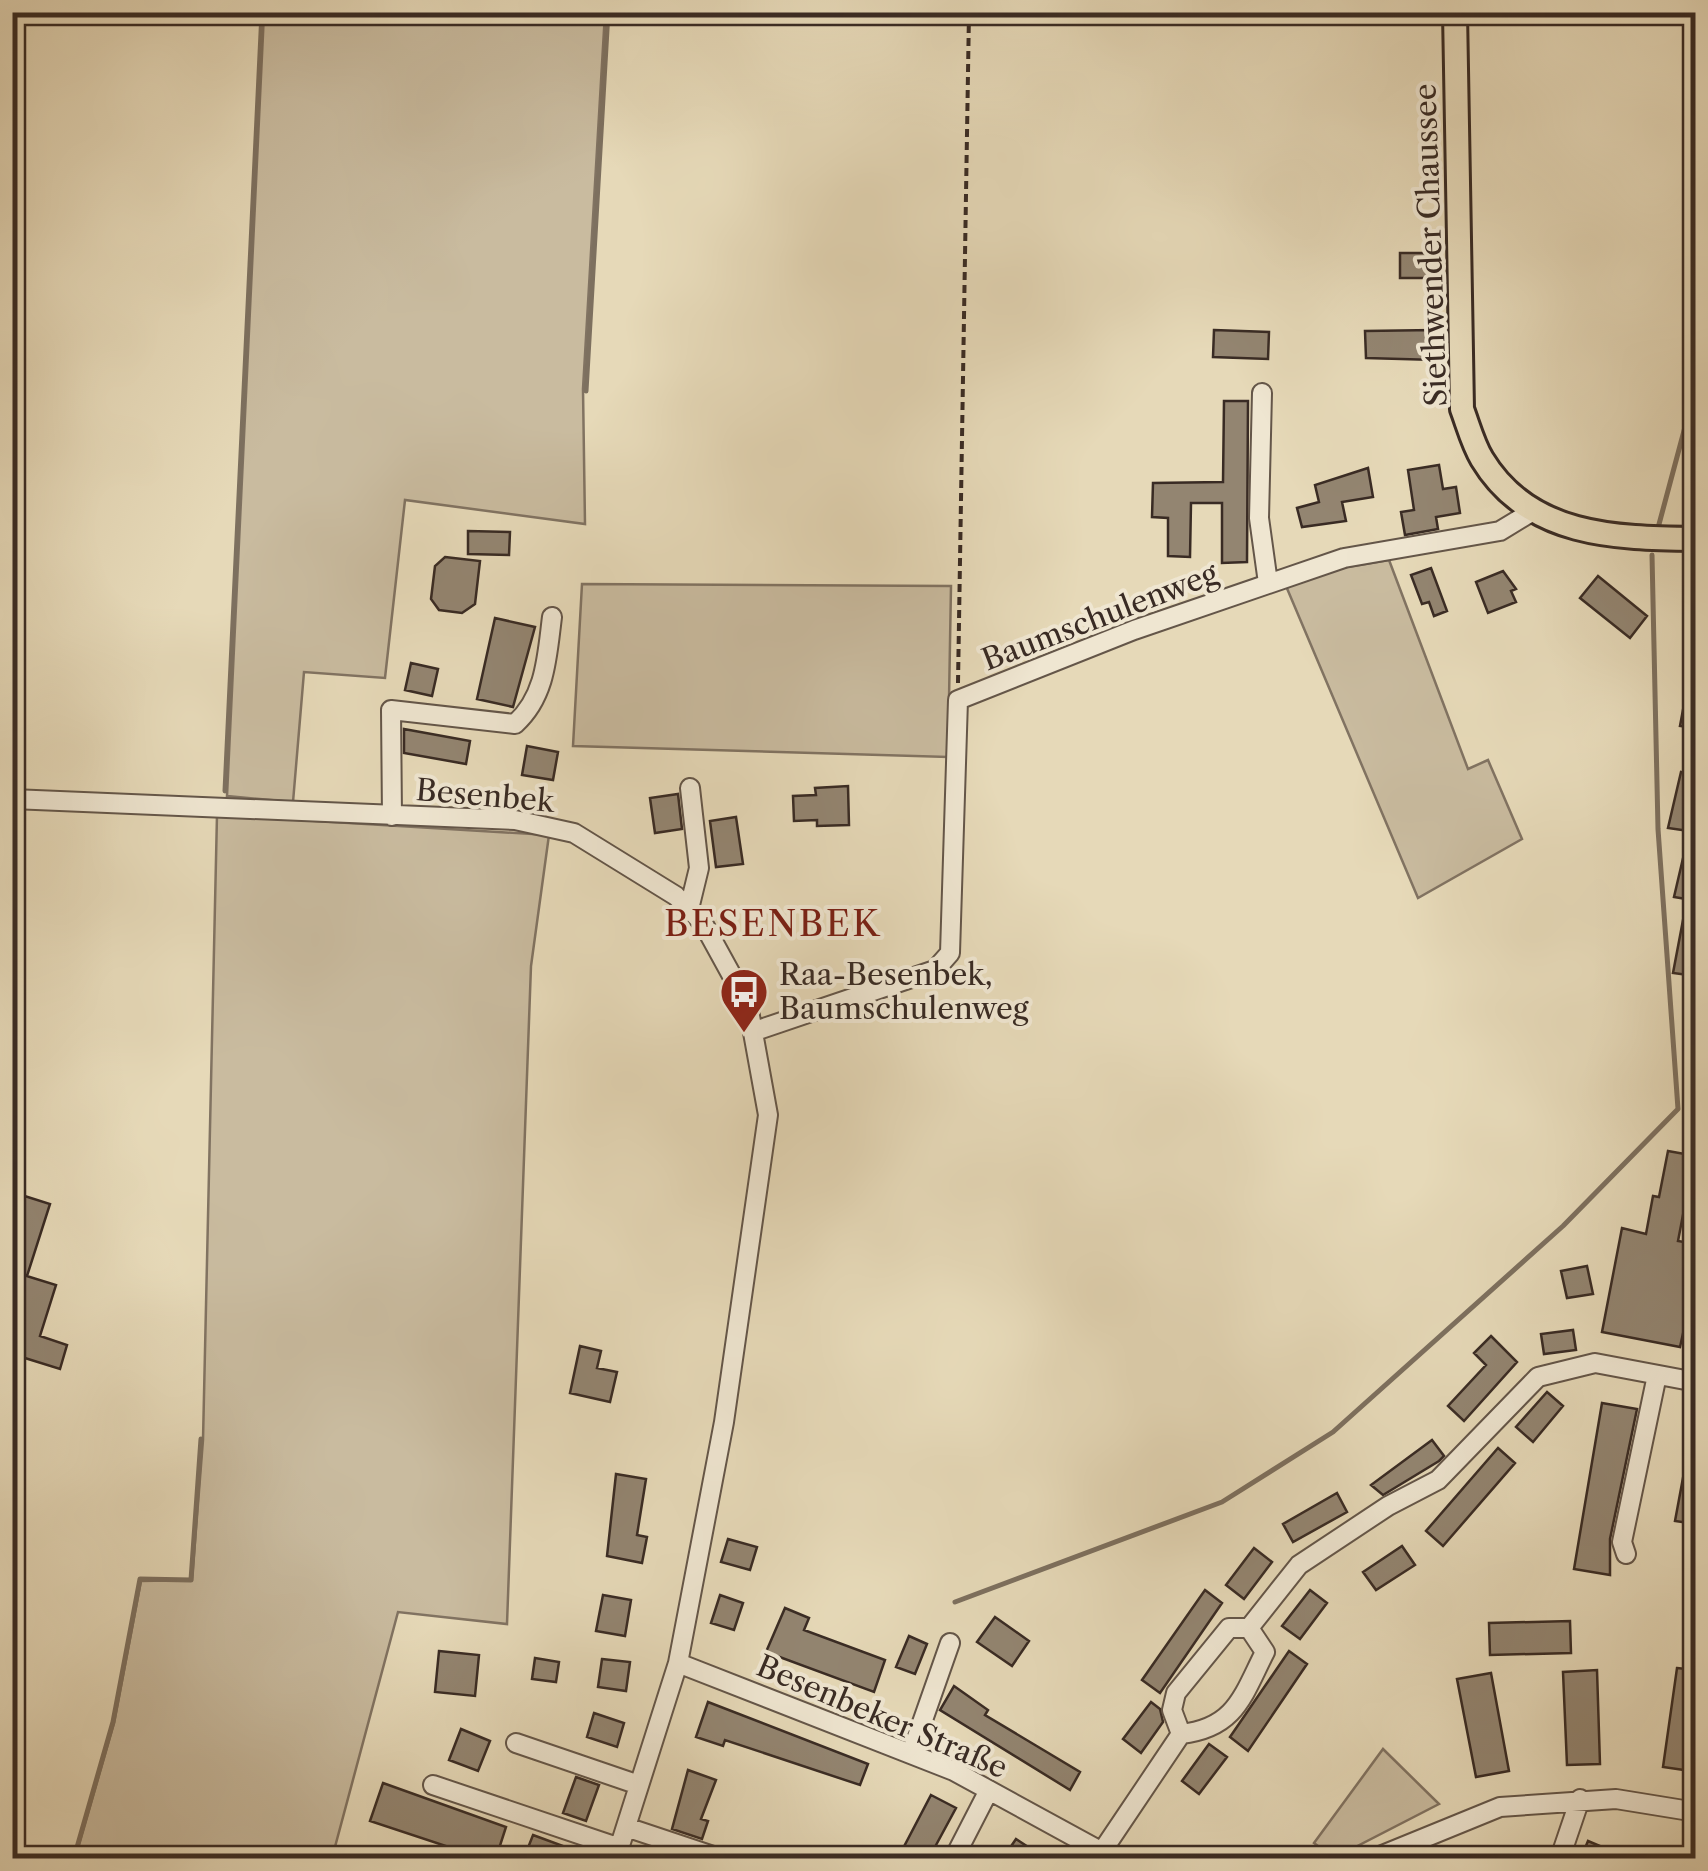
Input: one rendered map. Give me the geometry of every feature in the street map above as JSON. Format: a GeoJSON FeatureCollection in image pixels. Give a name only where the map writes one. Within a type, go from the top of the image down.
{"type":"FeatureCollection","features":[{"type":"Feature","properties":{"kind":"main road","name":"Siethwender Chaussee"},"geometry":{"type":"LineString","coordinates":[[1455,12],[1462,408],[1482,458],[1510,494],[1534,511],[1607,538],[1696,539]]}},
{"type":"Feature","properties":{"kind":"street"},"geometry":{"type":"LineString","coordinates":[[1262,392],[1258,518],[1268,583]]}},
{"type":"Feature","properties":{"kind":"street","name":"Baumschulenweg"},"geometry":{"type":"LineString","coordinates":[[755,1031],[936,970],[950,952],[958,700],[1134,630],[1344,558],[1500,532],[1534,511]]}},
{"type":"Feature","properties":{"kind":"street"},"geometry":{"type":"LineString","coordinates":[[392,816],[391,710],[515,724],[534,704],[546,665],[552,617]]}},
{"type":"Feature","properties":{"kind":"street"},"geometry":{"type":"LineString","coordinates":[[689,909],[699,868],[690,788]]}},
{"type":"Feature","properties":{"kind":"street","name":"Besenbek"},"geometry":{"type":"LineString","coordinates":[[12,799],[515,820],[574,832],[621,859],[689,909],[722,953],[755,1031],[768,1115],[724,1422],[678,1663],[618,1853]]}},
{"type":"Feature","properties":{"kind":"street"},"geometry":{"type":"LineString","coordinates":[[1249,1628],[1299,1565],[1388,1506],[1438,1480],[1538,1377],[1595,1364],[1696,1382]]}},
{"type":"Feature","properties":{"kind":"street"},"geometry":{"type":"LineString","coordinates":[[1626,1554],[1622,1542],[1657,1374]]}},
{"type":"Feature","properties":{"kind":"street"},"geometry":{"type":"LineString","coordinates":[[1182,1734],[1172,1710],[1176,1693],[1228,1628],[1249,1628]]}},
{"type":"Feature","properties":{"kind":"street"},"geometry":{"type":"LineString","coordinates":[[1182,1734],[1205,1731],[1221,1723],[1238,1705],[1265,1652],[1249,1628]]}},
{"type":"Feature","properties":{"kind":"street"},"geometry":{"type":"LineString","coordinates":[[911,1754],[950,1643]]}},
{"type":"Feature","properties":{"kind":"street","name":"Besenbeker Straße"},"geometry":{"type":"LineString","coordinates":[[678,1663],[911,1754],[989,1790],[1108,1854]]}},
{"type":"Feature","properties":{"kind":"street"},"geometry":{"type":"LineString","coordinates":[[1108,1854],[1182,1734]]}},
{"type":"Feature","properties":{"kind":"street"},"geometry":{"type":"LineString","coordinates":[[516,1743],[639,1785]]}},
{"type":"Feature","properties":{"kind":"street"},"geometry":{"type":"LineString","coordinates":[[433,1785],[618,1853]]}},
{"type":"Feature","properties":{"kind":"street"},"geometry":{"type":"LineString","coordinates":[[954,1858],[989,1790]]}},
{"type":"Feature","properties":{"kind":"street"},"geometry":{"type":"LineString","coordinates":[[1560,1858],[1580,1798]]}},
{"type":"Feature","properties":{"kind":"street"},"geometry":{"type":"LineString","coordinates":[[1374,1858],[1500,1807],[1616,1798],[1696,1812]]}},
{"type":"Feature","properties":{"kind":"street"},"geometry":{"type":"LineString","coordinates":[[626,1827],[719,1858]]}},
{"type":"Feature","properties":{"kind":"path"},"geometry":{"type":"LineString","coordinates":[[958,700],[969,12]]}},
{"type":"Feature","properties":{"kind":"shaded area"},"geometry":{"type":"Polygon","coordinates":[[[264,13],[605,13],[583,389],[585,524],[405,500],[385,678],[304,672],[293,802],[227,796],[264,13]]]}},
{"type":"Feature","properties":{"kind":"shaded area"},"geometry":{"type":"Polygon","coordinates":[[[1389,560],[1468,769],[1488,760],[1522,839],[1418,898],[1286,586],[1341,568],[1389,560]]]}},
{"type":"Feature","properties":{"kind":"shaded area"},"geometry":{"type":"Polygon","coordinates":[[[582,584],[951,586],[948,757],[573,746],[582,584]]]}},
{"type":"Feature","properties":{"kind":"shaded area"},"geometry":{"type":"Polygon","coordinates":[[[217,815],[549,835],[531,966],[507,1624],[398,1612],[332,1858],[75,1858],[114,1723],[141,1581],[192,1580],[203,1440],[217,815]]]}},
{"type":"Feature","properties":{"kind":"shaded area"},"geometry":{"type":"Polygon","coordinates":[[[1383,1749],[1439,1804],[1334,1858],[1314,1843],[1383,1749]]]}},
{"type":"Feature","properties":{"kind":"building"},"geometry":{"type":"Polygon","coordinates":[[[1400,253],[1429,253],[1429,278],[1400,278],[1400,253]]]}},
{"type":"Feature","properties":{"kind":"building"},"geometry":{"type":"Polygon","coordinates":[[[1214,330],[1269,332],[1268,359],[1213,357],[1214,330]]]}},
{"type":"Feature","properties":{"kind":"building"},"geometry":{"type":"Polygon","coordinates":[[[1434,330],[1436,360],[1366,358],[1365,331],[1434,330]]]}},
{"type":"Feature","properties":{"kind":"building"},"geometry":{"type":"Polygon","coordinates":[[[1224,401],[1248,401],[1247,562],[1222,563],[1222,503],[1191,503],[1190,557],[1168,556],[1168,518],[1152,517],[1153,483],[1223,482],[1224,401]]]}},
{"type":"Feature","properties":{"kind":"building"},"geometry":{"type":"Polygon","coordinates":[[[1439,465],[1443,489],[1456,487],[1460,513],[1436,517],[1438,529],[1405,535],[1401,512],[1414,510],[1408,470],[1439,465]]]}},
{"type":"Feature","properties":{"kind":"building"},"geometry":{"type":"Polygon","coordinates":[[[1368,468],[1373,497],[1342,502],[1346,521],[1302,527],[1297,508],[1319,502],[1315,485],[1368,468]]]}},
{"type":"Feature","properties":{"kind":"building"},"geometry":{"type":"Polygon","coordinates":[[[468,531],[510,532],[509,555],[468,554],[468,531]]]}},
{"type":"Feature","properties":{"kind":"building"},"geometry":{"type":"Polygon","coordinates":[[[445,557],[480,561],[475,604],[462,613],[439,610],[431,599],[435,566],[445,557]]]}},
{"type":"Feature","properties":{"kind":"building"},"geometry":{"type":"Polygon","coordinates":[[[1431,568],[1447,611],[1434,616],[1429,602],[1422,604],[1411,575],[1431,568]]]}},
{"type":"Feature","properties":{"kind":"building"},"geometry":{"type":"Polygon","coordinates":[[[1503,571],[1516,589],[1511,591],[1516,602],[1488,613],[1476,582],[1503,571]]]}},
{"type":"Feature","properties":{"kind":"building"},"geometry":{"type":"Polygon","coordinates":[[[1598,576],[1647,616],[1630,638],[1580,598],[1598,576]]]}},
{"type":"Feature","properties":{"kind":"building"},"geometry":{"type":"Polygon","coordinates":[[[495,618],[535,627],[513,707],[477,699],[495,618]]]}},
{"type":"Feature","properties":{"kind":"building"},"geometry":{"type":"Polygon","coordinates":[[[411,663],[438,669],[432,696],[405,690],[411,663]]]}},
{"type":"Feature","properties":{"kind":"building"},"geometry":{"type":"Polygon","coordinates":[[[1688,683],[1696,684],[1696,728],[1680,726],[1688,683]]]}},
{"type":"Feature","properties":{"kind":"building"},"geometry":{"type":"Polygon","coordinates":[[[404,729],[470,741],[466,764],[404,753],[404,729]]]}},
{"type":"Feature","properties":{"kind":"building"},"geometry":{"type":"Polygon","coordinates":[[[527,746],[558,752],[553,780],[522,775],[527,746]]]}},
{"type":"Feature","properties":{"kind":"building"},"geometry":{"type":"Polygon","coordinates":[[[1681,772],[1696,775],[1696,832],[1668,828],[1681,772]]]}},
{"type":"Feature","properties":{"kind":"building"},"geometry":{"type":"Polygon","coordinates":[[[848,786],[849,825],[817,826],[817,820],[794,821],[793,796],[816,795],[815,788],[848,786]]]}},
{"type":"Feature","properties":{"kind":"building"},"geometry":{"type":"Polygon","coordinates":[[[678,794],[682,829],[655,833],[650,798],[678,794]]]}},
{"type":"Feature","properties":{"kind":"building"},"geometry":{"type":"Polygon","coordinates":[[[736,817],[743,864],[716,867],[710,821],[736,817]]]}},
{"type":"Feature","properties":{"kind":"building"},"geometry":{"type":"Polygon","coordinates":[[[1687,841],[1696,842],[1696,976],[1673,973],[1687,899],[1674,897],[1687,841]]]}},
{"type":"Feature","properties":{"kind":"building"},"geometry":{"type":"Polygon","coordinates":[[[1668,1151],[1696,1156],[1696,1190],[1688,1189],[1678,1241],[1696,1244],[1696,1274],[1680,1347],[1602,1332],[1622,1228],[1646,1234],[1653,1196],[1659,1197],[1668,1151]]]}},
{"type":"Feature","properties":{"kind":"building"},"geometry":{"type":"Polygon","coordinates":[[[12,1192],[50,1204],[27,1276],[12,1271],[12,1192]]]}},
{"type":"Feature","properties":{"kind":"building"},"geometry":{"type":"Polygon","coordinates":[[[1587,1266],[1593,1294],[1567,1298],[1561,1271],[1587,1266]]]}},
{"type":"Feature","properties":{"kind":"building"},"geometry":{"type":"Polygon","coordinates":[[[17,1273],[56,1285],[40,1336],[67,1345],[60,1369],[12,1354],[12,1289],[17,1273]]]}},
{"type":"Feature","properties":{"kind":"building"},"geometry":{"type":"Polygon","coordinates":[[[1573,1330],[1576,1350],[1544,1354],[1541,1334],[1573,1330]]]}},
{"type":"Feature","properties":{"kind":"building"},"geometry":{"type":"Polygon","coordinates":[[[1491,1336],[1517,1362],[1464,1421],[1448,1406],[1486,1365],[1474,1353],[1491,1336]]]}},
{"type":"Feature","properties":{"kind":"building"},"geometry":{"type":"Polygon","coordinates":[[[580,1346],[601,1351],[597,1368],[617,1372],[610,1402],[570,1393],[580,1346]]]}},
{"type":"Feature","properties":{"kind":"building"},"geometry":{"type":"Polygon","coordinates":[[[1547,1392],[1563,1406],[1533,1442],[1516,1427],[1547,1392]]]}},
{"type":"Feature","properties":{"kind":"building"},"geometry":{"type":"Polygon","coordinates":[[[1602,1403],[1637,1409],[1610,1539],[1610,1575],[1574,1569],[1602,1403]]]}},
{"type":"Feature","properties":{"kind":"building"},"geometry":{"type":"Polygon","coordinates":[[[1432,1440],[1444,1456],[1439,1461],[1383,1495],[1371,1485],[1432,1440]]]}},
{"type":"Feature","properties":{"kind":"building"},"geometry":{"type":"Polygon","coordinates":[[[1498,1448],[1515,1463],[1443,1546],[1426,1531],[1498,1448]]]}},
{"type":"Feature","properties":{"kind":"building"},"geometry":{"type":"Polygon","coordinates":[[[1688,1451],[1696,1452],[1696,1524],[1675,1521],[1688,1451]]]}},
{"type":"Feature","properties":{"kind":"building"},"geometry":{"type":"Polygon","coordinates":[[[616,1474],[646,1479],[637,1535],[647,1537],[642,1563],[607,1556],[616,1474]]]}},
{"type":"Feature","properties":{"kind":"building"},"geometry":{"type":"Polygon","coordinates":[[[1337,1493],[1347,1512],[1293,1542],[1283,1524],[1337,1493]]]}},
{"type":"Feature","properties":{"kind":"building"},"geometry":{"type":"Polygon","coordinates":[[[728,1539],[757,1547],[750,1570],[721,1562],[728,1539]]]}},
{"type":"Feature","properties":{"kind":"building"},"geometry":{"type":"Polygon","coordinates":[[[1402,1546],[1415,1565],[1376,1590],[1363,1572],[1402,1546]]]}},
{"type":"Feature","properties":{"kind":"building"},"geometry":{"type":"Polygon","coordinates":[[[1254,1548],[1272,1562],[1244,1599],[1226,1585],[1254,1548]]]}},
{"type":"Feature","properties":{"kind":"building"},"geometry":{"type":"Polygon","coordinates":[[[1205,1590],[1222,1603],[1160,1693],[1142,1680],[1205,1590]]]}},
{"type":"Feature","properties":{"kind":"building"},"geometry":{"type":"Polygon","coordinates":[[[1310,1590],[1327,1603],[1300,1639],[1282,1626],[1310,1590]]]}},
{"type":"Feature","properties":{"kind":"building"},"geometry":{"type":"Polygon","coordinates":[[[603,1595],[631,1600],[625,1636],[596,1631],[603,1595]]]}},
{"type":"Feature","properties":{"kind":"building"},"geometry":{"type":"Polygon","coordinates":[[[720,1595],[743,1603],[734,1630],[711,1623],[720,1595]]]}},
{"type":"Feature","properties":{"kind":"building"},"geometry":{"type":"Polygon","coordinates":[[[785,1608],[809,1618],[804,1630],[885,1660],[874,1692],[766,1652],[785,1608]]]}},
{"type":"Feature","properties":{"kind":"building"},"geometry":{"type":"Polygon","coordinates":[[[995,1617],[1029,1641],[1012,1666],[977,1642],[995,1617]]]}},
{"type":"Feature","properties":{"kind":"building"},"geometry":{"type":"Polygon","coordinates":[[[1570,1621],[1571,1653],[1490,1655],[1489,1623],[1570,1621]]]}},
{"type":"Feature","properties":{"kind":"building"},"geometry":{"type":"Polygon","coordinates":[[[909,1636],[927,1644],[915,1674],[896,1667],[909,1636]]]}},
{"type":"Feature","properties":{"kind":"building"},"geometry":{"type":"Polygon","coordinates":[[[439,1651],[479,1655],[475,1696],[435,1692],[439,1651]]]}},
{"type":"Feature","properties":{"kind":"building"},"geometry":{"type":"Polygon","coordinates":[[[1289,1651],[1307,1664],[1248,1751],[1230,1737],[1289,1651]]]}},
{"type":"Feature","properties":{"kind":"building"},"geometry":{"type":"Polygon","coordinates":[[[535,1658],[559,1662],[556,1682],[532,1679],[535,1658]]]}},
{"type":"Feature","properties":{"kind":"building"},"geometry":{"type":"Polygon","coordinates":[[[602,1659],[630,1662],[626,1691],[598,1687],[602,1659]]]}},
{"type":"Feature","properties":{"kind":"building"},"geometry":{"type":"Polygon","coordinates":[[[1677,1668],[1696,1670],[1691,1771],[1663,1767],[1677,1668]]]}},
{"type":"Feature","properties":{"kind":"building"},"geometry":{"type":"Polygon","coordinates":[[[1597,1670],[1600,1764],[1567,1765],[1563,1672],[1597,1670]]]}},
{"type":"Feature","properties":{"kind":"building"},"geometry":{"type":"Polygon","coordinates":[[[1491,1673],[1509,1771],[1476,1777],[1457,1679],[1491,1673]]]}},
{"type":"Feature","properties":{"kind":"building"},"geometry":{"type":"Polygon","coordinates":[[[954,1686],[988,1710],[985,1715],[1080,1772],[1070,1790],[940,1710],[954,1686]]]}},
{"type":"Feature","properties":{"kind":"building"},"geometry":{"type":"Polygon","coordinates":[[[708,1702],[868,1764],[860,1785],[725,1740],[723,1746],[696,1737],[708,1702]]]}},
{"type":"Feature","properties":{"kind":"building"},"geometry":{"type":"Polygon","coordinates":[[[1151,1702],[1160,1709],[1163,1722],[1141,1753],[1123,1739],[1151,1702]]]}},
{"type":"Feature","properties":{"kind":"building"},"geometry":{"type":"Polygon","coordinates":[[[594,1713],[624,1723],[617,1747],[587,1737],[594,1713]]]}},
{"type":"Feature","properties":{"kind":"building"},"geometry":{"type":"Polygon","coordinates":[[[461,1729],[490,1741],[478,1771],[449,1760],[461,1729]]]}},
{"type":"Feature","properties":{"kind":"building"},"geometry":{"type":"Polygon","coordinates":[[[1209,1744],[1227,1757],[1199,1794],[1182,1781],[1209,1744]]]}},
{"type":"Feature","properties":{"kind":"building"},"geometry":{"type":"Polygon","coordinates":[[[688,1770],[716,1780],[701,1819],[708,1821],[702,1839],[672,1829],[688,1770]]]}},
{"type":"Feature","properties":{"kind":"building"},"geometry":{"type":"Polygon","coordinates":[[[576,1777],[599,1785],[586,1821],[563,1813],[576,1777]]]}},
{"type":"Feature","properties":{"kind":"building"},"geometry":{"type":"Polygon","coordinates":[[[383,1783],[506,1827],[496,1858],[482,1858],[370,1821],[383,1783]]]}},
{"type":"Feature","properties":{"kind":"building"},"geometry":{"type":"Polygon","coordinates":[[[931,1795],[956,1808],[929,1858],[898,1858],[931,1795]]]}},
{"type":"Feature","properties":{"kind":"building"},"geometry":{"type":"Polygon","coordinates":[[[533,1835],[593,1857],[593,1858],[524,1858],[533,1835]]]}},
{"type":"Feature","properties":{"kind":"building"},"geometry":{"type":"Polygon","coordinates":[[[1016,1839],[1045,1858],[1003,1858],[1016,1839]]]}},
{"type":"Feature","properties":{"kind":"building"},"geometry":{"type":"Polygon","coordinates":[[[1588,1841],[1628,1858],[1581,1858],[1588,1841]]]}},
{"type":"Feature","properties":{"kind":"waterway"},"geometry":{"type":"LineString","coordinates":[[225,791],[262,12]]}},
{"type":"Feature","properties":{"kind":"waterway"},"geometry":{"type":"LineString","coordinates":[[586,391],[608,12]]}},
{"type":"Feature","properties":{"kind":"waterway"},"geometry":{"type":"LineString","coordinates":[[1658,528],[1696,386]]}},
{"type":"Feature","properties":{"kind":"waterway"},"geometry":{"type":"LineString","coordinates":[[955,1602],[1222,1502],[1333,1432],[1563,1226],[1678,1109],[1658,829],[1652,555]]}},
{"type":"Feature","properties":{"kind":"waterway"},"geometry":{"type":"LineString","coordinates":[[74,1858],[113,1722],[140,1579],[191,1580],[201,1439]]}},
{"type":"Feature","properties":{"kind":"place","name":"Raa-Besenbek, Baumschulenweg"},"geometry":{"type":"Point","coordinates":[744,1034]}},
{"type":"Feature","properties":{"kind":"district","name":"BESENBEK"},"geometry":{"type":"Point","coordinates":[773,924]}}]}
